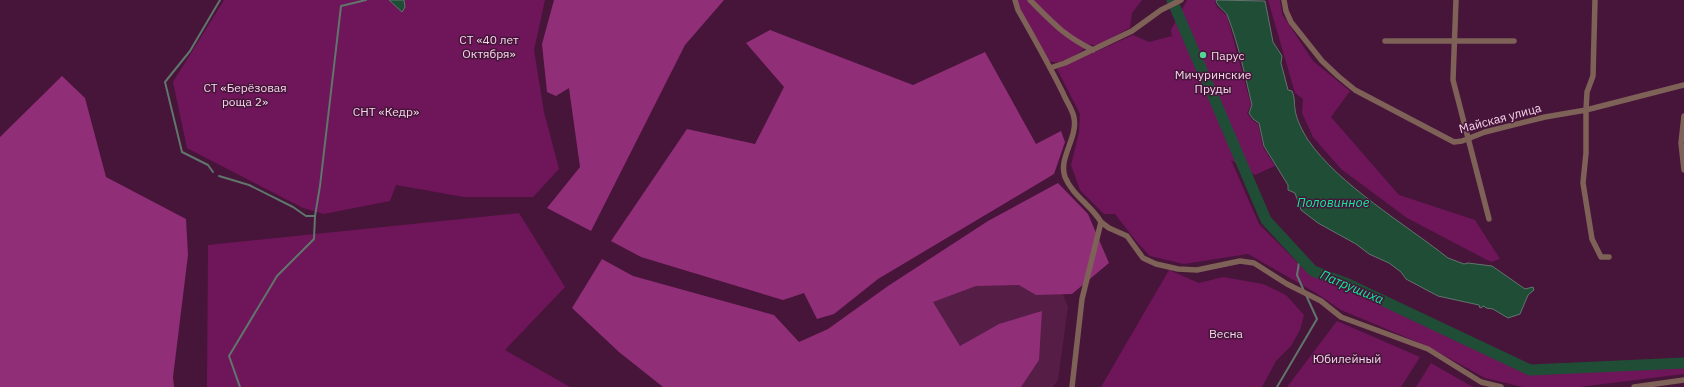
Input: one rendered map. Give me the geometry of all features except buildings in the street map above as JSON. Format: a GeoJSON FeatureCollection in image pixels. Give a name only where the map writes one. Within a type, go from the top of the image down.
{"type":"FeatureCollection","features":[{"type":"Feature","properties":{"kind":"street"},"geometry":{"type":"LineString","coordinates":[[1015,0],[1018,10],[1050,68],[1074,118],[1075,132],[1065,162],[1065,176],[1076,195],[1095,211],[1101,222],[1109,228],[1128,236],[1143,258],[1156,264],[1178,269],[1197,270],[1240,261],[1254,263],[1321,301],[1341,317],[1428,349],[1481,382],[1501,387]]}},
{"type":"Feature","properties":{"kind":"street"},"geometry":{"type":"LineString","coordinates":[[1030,0],[1059,30],[1071,39],[1093,50]]}},
{"type":"Feature","properties":{"kind":"street"},"geometry":{"type":"LineString","coordinates":[[1050,68],[1093,50],[1132,31],[1180,0]]}},
{"type":"Feature","properties":{"kind":"street","name":"Майская улица"},"geometry":{"type":"LineString","coordinates":[[1284,0],[1286,11],[1298,32],[1322,61],[1355,90],[1454,142],[1467,140],[1486,132],[1530,121],[1586,110],[1684,85]]}},
{"type":"Feature","properties":{"kind":"street"},"geometry":{"type":"LineString","coordinates":[[1456,0],[1452,80],[1489,219]]}},
{"type":"Feature","properties":{"kind":"street"},"geometry":{"type":"LineString","coordinates":[[1596,0],[1593,76],[1587,92],[1586,153],[1583,183],[1592,239],[1601,257],[1609,257]]}},
{"type":"Feature","properties":{"kind":"street"},"geometry":{"type":"LineString","coordinates":[[1385,41],[1514,41]]}},
{"type":"Feature","properties":{"kind":"street"},"geometry":{"type":"LineString","coordinates":[[1684,116],[1681,143],[1684,170]]}},
{"type":"Feature","properties":{"kind":"street"},"geometry":{"type":"LineString","coordinates":[[1072,387],[1082,299],[1101,222]]}},
{"type":"Feature","properties":{"kind":"street"},"geometry":{"type":"LineString","coordinates":[[1634,387],[1684,380]]}},
{"type":"Feature","properties":{"kind":"shaded area"},"geometry":{"type":"Polygon","coordinates":[[[554,0],[724,0],[685,45],[591,231],[547,208],[580,167],[569,88],[556,96],[547,92],[542,44],[554,0]]]}},
{"type":"Feature","properties":{"kind":"shaded area"},"geometry":{"type":"Polygon","coordinates":[[[770,30],[913,85],[985,52],[1036,144],[1061,131],[1065,142],[1054,174],[878,279],[834,314],[817,319],[804,293],[783,300],[641,257],[611,241],[687,129],[755,144],[784,87],[746,43],[770,30]]]}},
{"type":"Feature","properties":{"kind":"shaded area"},"geometry":{"type":"Polygon","coordinates":[[[62,76],[85,98],[106,177],[186,219],[188,255],[173,377],[174,387],[0,387],[0,137],[62,76]]]}},
{"type":"Feature","properties":{"kind":"shaded area"},"geometry":{"type":"Polygon","coordinates":[[[1058,183],[1088,214],[1109,263],[1072,294],[1036,295],[1019,285],[976,286],[933,302],[960,346],[999,324],[1042,311],[1039,360],[1021,387],[663,387],[619,352],[572,308],[602,259],[633,276],[774,315],[799,342],[828,329],[888,286],[988,221],[1058,183]]]}},
{"type":"Feature","properties":{"kind":"shaded area"},"geometry":{"type":"Polygon","coordinates":[[[985,271],[1056,277],[1068,307],[1058,380],[1053,387],[953,387],[927,301],[985,271]]]}},
{"type":"Feature","properties":{"kind":"green space"},"geometry":{"type":"Polygon","coordinates":[[[224,0],[545,0],[534,50],[544,112],[559,169],[533,197],[464,197],[396,185],[390,201],[324,214],[303,208],[187,148],[173,82],[224,0]]]}},
{"type":"Feature","properties":{"kind":"green space"},"geometry":{"type":"Polygon","coordinates":[[[1017,0],[1027,0],[1061,33],[1077,44],[1086,48],[1064,61],[1049,61],[1019,7],[1017,0]]]}},
{"type":"Feature","properties":{"kind":"green space"},"geometry":{"type":"Polygon","coordinates":[[[1033,0],[1142,0],[1132,13],[1130,28],[1096,45],[1079,41],[1070,35],[1053,21],[1033,0]]]}},
{"type":"Feature","properties":{"kind":"green space","name":"Мичуринские Пруды"},"geometry":{"type":"Polygon","coordinates":[[[1187,0],[1215,0],[1216,6],[1227,16],[1251,105],[1247,113],[1252,120],[1258,124],[1263,147],[1275,166],[1255,175],[1231,160],[1259,224],[1304,269],[1425,324],[1529,374],[1684,365],[1684,374],[1579,387],[1523,387],[1485,378],[1427,346],[1341,310],[1316,293],[1248,254],[1184,264],[1150,256],[1115,214],[1104,214],[1080,190],[1071,165],[1079,132],[1080,114],[1057,69],[1133,35],[1149,42],[1172,36],[1171,30],[1187,0]]]}},
{"type":"Feature","properties":{"kind":"green space"},"geometry":{"type":"Polygon","coordinates":[[[1268,0],[1280,0],[1282,14],[1313,61],[1350,91],[1331,117],[1399,195],[1475,220],[1500,259],[1491,262],[1407,218],[1341,169],[1313,137],[1302,113],[1303,99],[1295,93],[1268,0]]]}},
{"type":"Feature","properties":{"kind":"green space"},"geometry":{"type":"Polygon","coordinates":[[[519,213],[565,287],[505,350],[570,387],[207,387],[208,245],[519,213]]]}},
{"type":"Feature","properties":{"kind":"green space","name":"Весна"},"geometry":{"type":"Polygon","coordinates":[[[1169,270],[1199,283],[1223,277],[1263,284],[1286,295],[1304,315],[1300,330],[1291,346],[1276,361],[1262,387],[1101,387],[1169,270]]]}},
{"type":"Feature","properties":{"kind":"green space","name":"Юбилейный"},"geometry":{"type":"Polygon","coordinates":[[[1337,321],[1420,357],[1401,387],[1287,387],[1337,321]]]}},
{"type":"Feature","properties":{"kind":"green space"},"geometry":{"type":"Polygon","coordinates":[[[1431,363],[1471,386],[1473,387],[1416,387],[1431,363]]]}},
{"type":"Feature","properties":{"kind":"water"},"geometry":{"type":"Polygon","coordinates":[[[389,0],[404,0],[405,7],[402,12],[389,0]]]}},
{"type":"Feature","properties":{"kind":"water","name":"Половинное"},"geometry":{"type":"Polygon","coordinates":[[[1216,0],[1265,1],[1273,42],[1282,56],[1281,63],[1288,90],[1292,91],[1293,93],[1298,121],[1308,140],[1321,157],[1355,188],[1448,258],[1464,264],[1468,263],[1492,266],[1525,289],[1533,287],[1534,290],[1528,295],[1520,314],[1508,318],[1493,309],[1486,308],[1484,306],[1480,308],[1479,305],[1438,296],[1406,279],[1401,272],[1389,263],[1369,254],[1356,244],[1318,223],[1301,210],[1295,193],[1288,190],[1288,185],[1264,146],[1259,123],[1253,119],[1249,113],[1252,105],[1242,61],[1227,15],[1218,5],[1216,0]]]}},
{"type":"Feature","properties":{"kind":"waterway"},"geometry":{"type":"LineString","coordinates":[[213,172],[208,165],[182,152],[165,82],[190,51],[220,0]]}},
{"type":"Feature","properties":{"kind":"waterway"},"geometry":{"type":"LineString","coordinates":[[240,387],[229,356],[277,276],[314,239],[315,216],[320,186],[341,6],[366,0]]}},
{"type":"Feature","properties":{"kind":"waterway","name":"Патрушиха"},"geometry":{"type":"LineString","coordinates":[[1172,0],[1266,220],[1313,271],[1348,284],[1530,370],[1684,363]]}},
{"type":"Feature","properties":{"kind":"waterway"},"geometry":{"type":"LineString","coordinates":[[219,176],[249,185],[293,207],[306,216],[315,216]]}},
{"type":"Feature","properties":{"kind":"waterway"},"geometry":{"type":"LineString","coordinates":[[1300,257],[1297,275],[1304,291]]}},
{"type":"Feature","properties":{"kind":"waterway"},"geometry":{"type":"LineString","coordinates":[[1277,387],[1317,319],[1306,295]]}},
{"type":"Feature","properties":{"kind":"place","name":"Парус"},"geometry":{"type":"Point","coordinates":[1203,55]}},
{"type":"Feature","properties":{"kind":"park label","name":"СТ «40 лет Октября»"},"geometry":{"type":"Point","coordinates":[489,46]}},
{"type":"Feature","properties":{"kind":"park label","name":"СТ «Берёзовая роща 2»"},"geometry":{"type":"Point","coordinates":[245,94]}},
{"type":"Feature","properties":{"kind":"park label","name":"СНТ «Кедр»"},"geometry":{"type":"Point","coordinates":[386,111]}}]}
